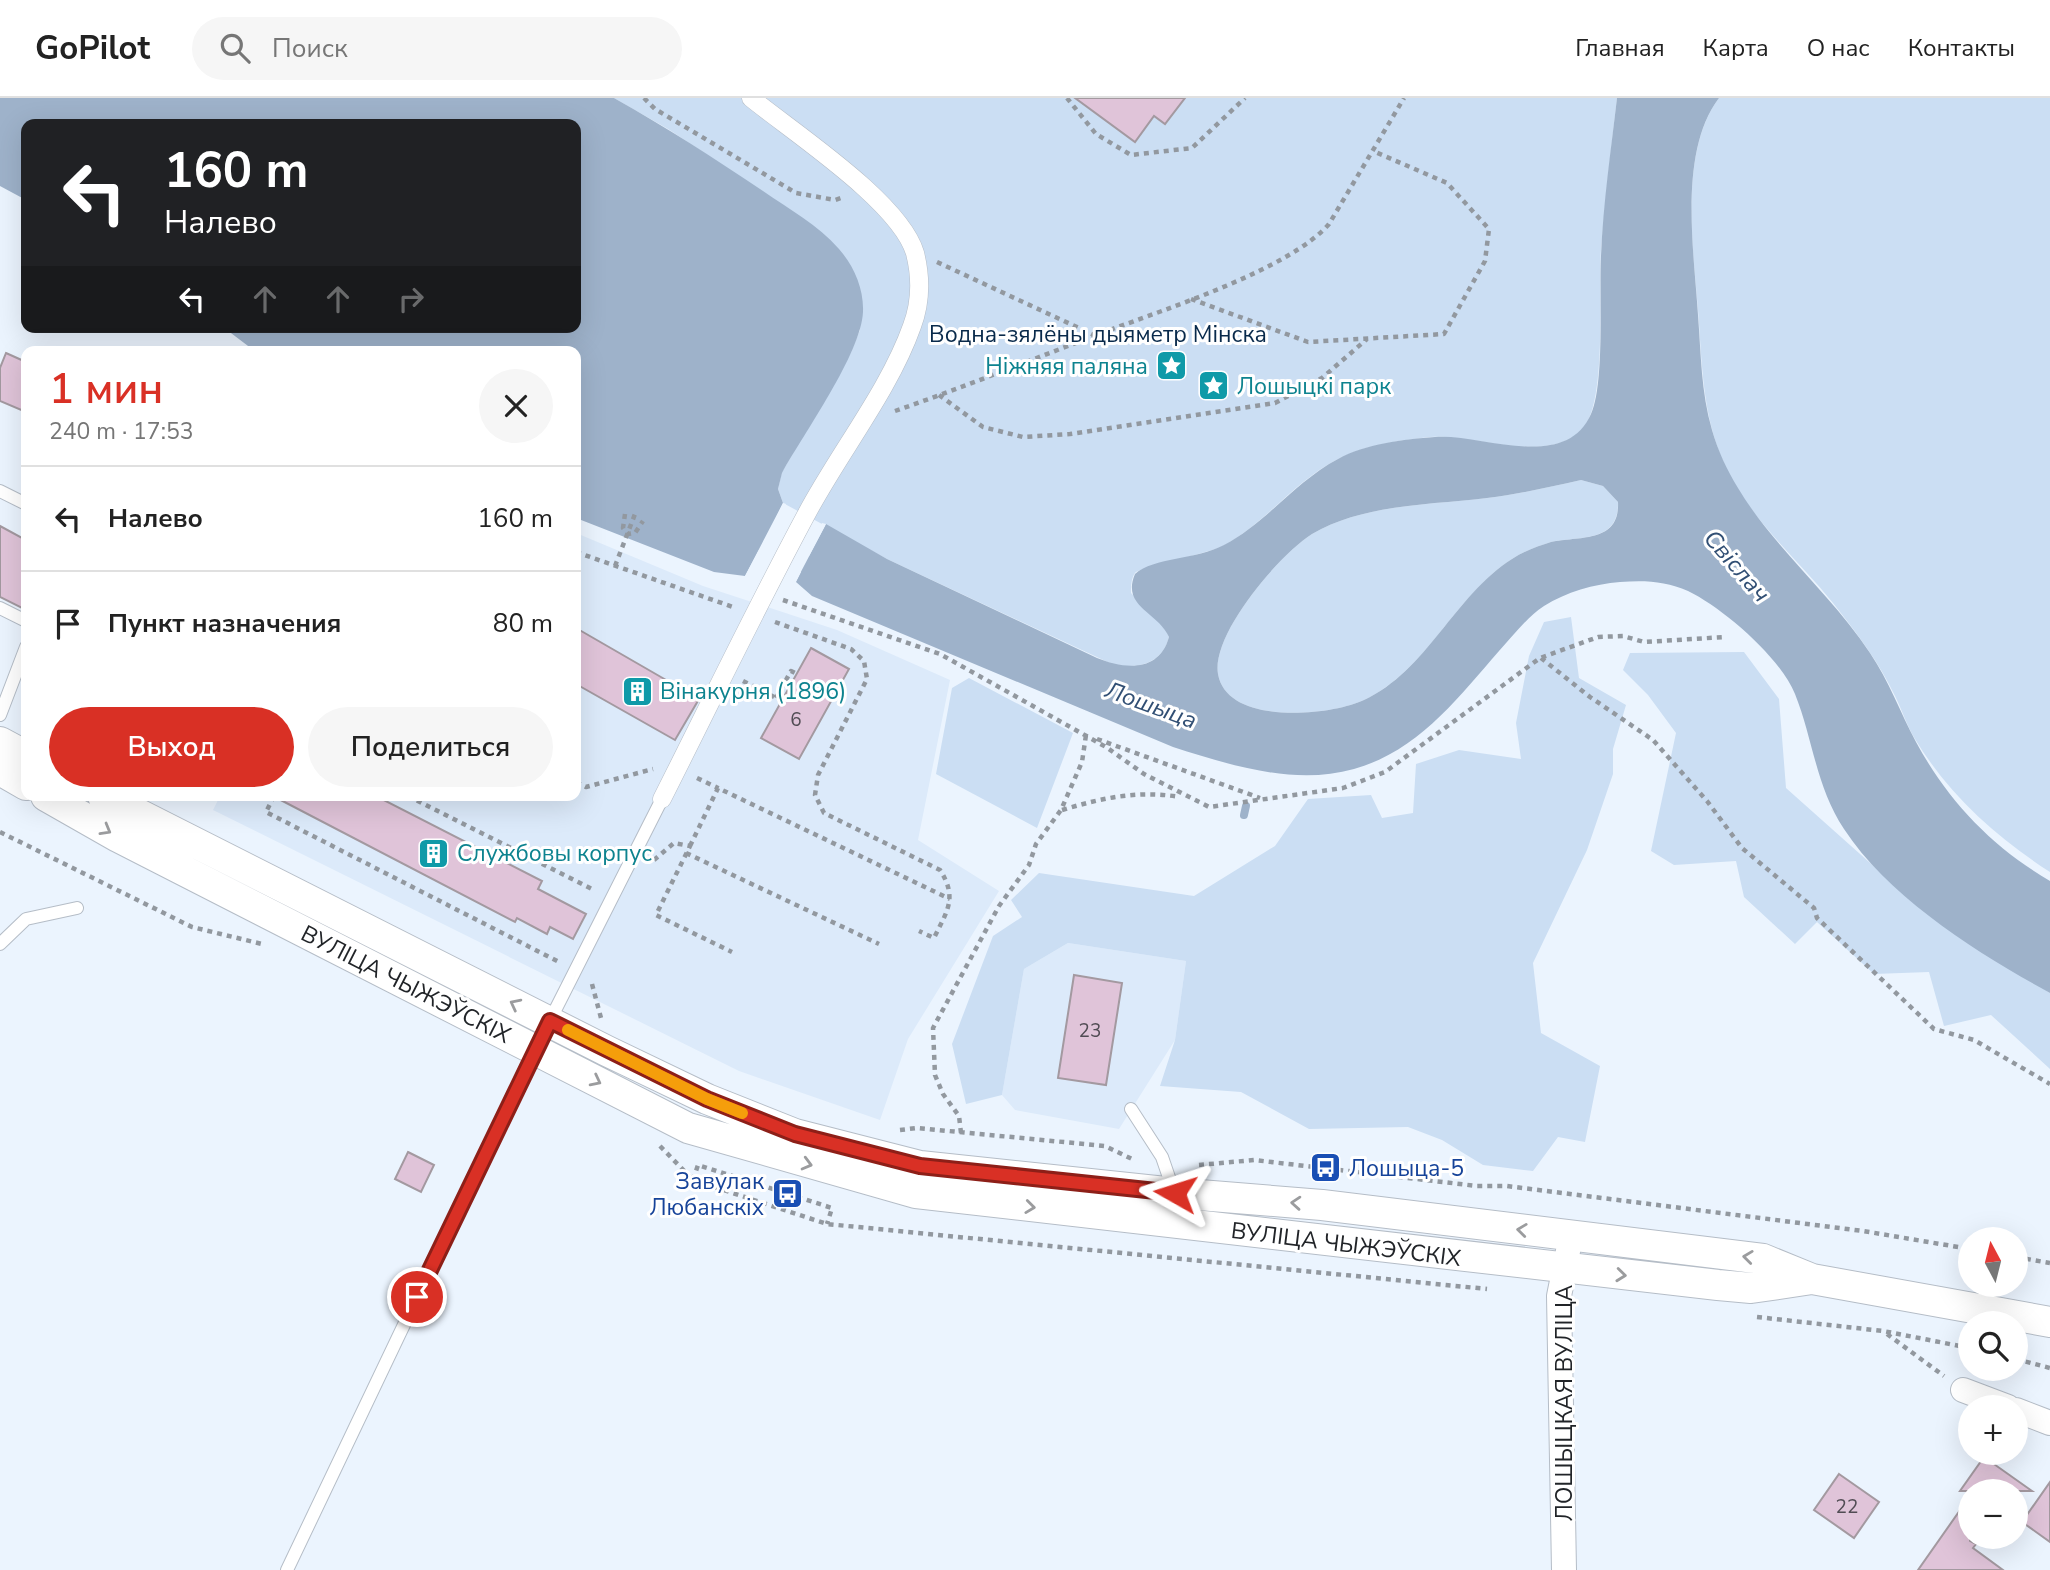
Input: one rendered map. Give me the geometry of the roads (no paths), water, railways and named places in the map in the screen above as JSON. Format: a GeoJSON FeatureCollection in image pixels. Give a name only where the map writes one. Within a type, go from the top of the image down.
{"type":"FeatureCollection","features":[{"type":"Feature","properties":{"kind":"street"},"geometry":{"type":"LineString","coordinates":[[662,799],[806,514],[863,421],[911,329],[918,309],[920,279],[914,251],[893,214],[751,98]]}},
{"type":"Feature","properties":{"kind":"street"},"geometry":{"type":"LineString","coordinates":[[0,742],[21,753]]}},
{"type":"Feature","properties":{"kind":"street"},"geometry":{"type":"LineString","coordinates":[[0,770],[21,782]]}},
{"type":"Feature","properties":{"kind":"street","name":"ВУЛІЦА ЧЫЖЭЎСКІХ"},"geometry":{"type":"LineString","coordinates":[[55,801],[118,837],[688,1128],[916,1193],[1322,1205],[1763,1258],[1812,1279],[2050,1322]]}},
{"type":"Feature","properties":{"kind":"street","name":"ВУЛІЦА ЧЫЖЭЎСКІХ"},"geometry":{"type":"LineString","coordinates":[[113,801],[707,1099],[795,1134],[920,1166],[1172,1200],[1564,1269],[1751,1288],[1812,1279]]}},
{"type":"Feature","properties":{"kind":"street","name":"ЛОШЫЦКАЯ ВУЛІЦА"},"geometry":{"type":"LineString","coordinates":[[1564,1570],[1559,1296],[1572,1236]]}},
{"type":"Feature","properties":{"kind":"street"},"geometry":{"type":"LineString","coordinates":[[1963,1390],[1976,1395]]}},
{"type":"Feature","properties":{"kind":"street"},"geometry":{"type":"LineString","coordinates":[[2028,1415],[2050,1423]]}},
{"type":"Feature","properties":{"kind":"lane"},"geometry":{"type":"LineString","coordinates":[[0,491],[21,502]]}},
{"type":"Feature","properties":{"kind":"lane"},"geometry":{"type":"LineString","coordinates":[[0,608],[21,618]]}},
{"type":"Feature","properties":{"kind":"lane"},"geometry":{"type":"LineString","coordinates":[[0,715],[21,660]]}},
{"type":"Feature","properties":{"kind":"lane"},"geometry":{"type":"LineString","coordinates":[[287,1570],[535,1049],[662,799]]}},
{"type":"Feature","properties":{"kind":"lane"},"geometry":{"type":"LineString","coordinates":[[0,944],[26,919],[77,908]]}},
{"type":"Feature","properties":{"kind":"lane"},"geometry":{"type":"LineString","coordinates":[[1131,1109],[1172,1200]]}},
{"type":"Feature","properties":{"kind":"water"},"geometry":{"type":"Polygon","coordinates":[[[0,98],[614,98],[708,155],[813,225],[839,249],[857,278],[863,303],[860,329],[842,371],[782,473],[778,489],[783,503],[769,532],[809,556],[826,524],[887,559],[1097,658],[1129,666],[1149,662],[1157,657],[1169,637],[1164,628],[1137,602],[1132,585],[1135,574],[1153,564],[1224,545],[1254,525],[1308,479],[1338,459],[1372,446],[1411,439],[1454,437],[1520,446],[1542,446],[1562,442],[1579,432],[1591,414],[1598,382],[1602,236],[1617,98],[1719,98],[1706,120],[1698,146],[1692,203],[1702,373],[1708,416],[1717,445],[1730,474],[1752,510],[1855,631],[1870,653],[1916,742],[1942,784],[1991,838],[2050,881],[2050,993],[1994,961],[1937,922],[1910,901],[1863,854],[1844,829],[1827,797],[1801,711],[1788,680],[1764,650],[1733,621],[1702,599],[1680,588],[1638,581],[1600,585],[1571,593],[1544,606],[1531,616],[1452,705],[1398,750],[1377,761],[1331,774],[1262,771],[1173,747],[812,596],[796,582],[801,572],[759,550],[745,576],[714,572],[581,520],[581,346],[248,346],[231,333],[581,333],[581,119],[21,119],[21,197],[0,186],[0,98]],[[1581,480],[1499,496],[1397,507],[1332,524],[1298,544],[1266,577],[1236,617],[1219,657],[1218,674],[1225,691],[1240,702],[1259,709],[1282,712],[1328,710],[1364,700],[1406,671],[1492,574],[1531,549],[1605,531],[1617,515],[1618,502],[1603,486],[1581,480]]]}},
{"type":"Feature","properties":{"kind":"waterway"},"geometry":{"type":"LineString","coordinates":[[1244,815],[1246,806]]}},
{"type":"Feature","properties":{"kind":"place","name":"Ніжняя паляна"},"geometry":{"type":"Point","coordinates":[1171,366]}},
{"type":"Feature","properties":{"kind":"place","name":"Лошыцкі парк"},"geometry":{"type":"Point","coordinates":[1214,386]}},
{"type":"Feature","properties":{"kind":"place","name":"Вінакурня (1896)"},"geometry":{"type":"Point","coordinates":[637,691]}},
{"type":"Feature","properties":{"kind":"place","name":"Службовы корпус"},"geometry":{"type":"Point","coordinates":[434,853]}},
{"type":"Feature","properties":{"kind":"place","name":"Лошыца-5"},"geometry":{"type":"Point","coordinates":[1326,1168]}},
{"type":"Feature","properties":{"kind":"place","name":"Завулак Любанскіх"},"geometry":{"type":"Point","coordinates":[787,1194]}},
{"type":"Feature","properties":{"kind":"park label","name":"Водна-зялёны дыяметр Мінска"},"geometry":{"type":"Point","coordinates":[1098,334]}},
{"type":"Feature","properties":{"kind":"water label","name":"Свіслач"},"geometry":{"type":"Point","coordinates":[1737,566]}},
{"type":"Feature","properties":{"kind":"water label","name":"Лошыца"},"geometry":{"type":"Point","coordinates":[1151,705]}}]}
